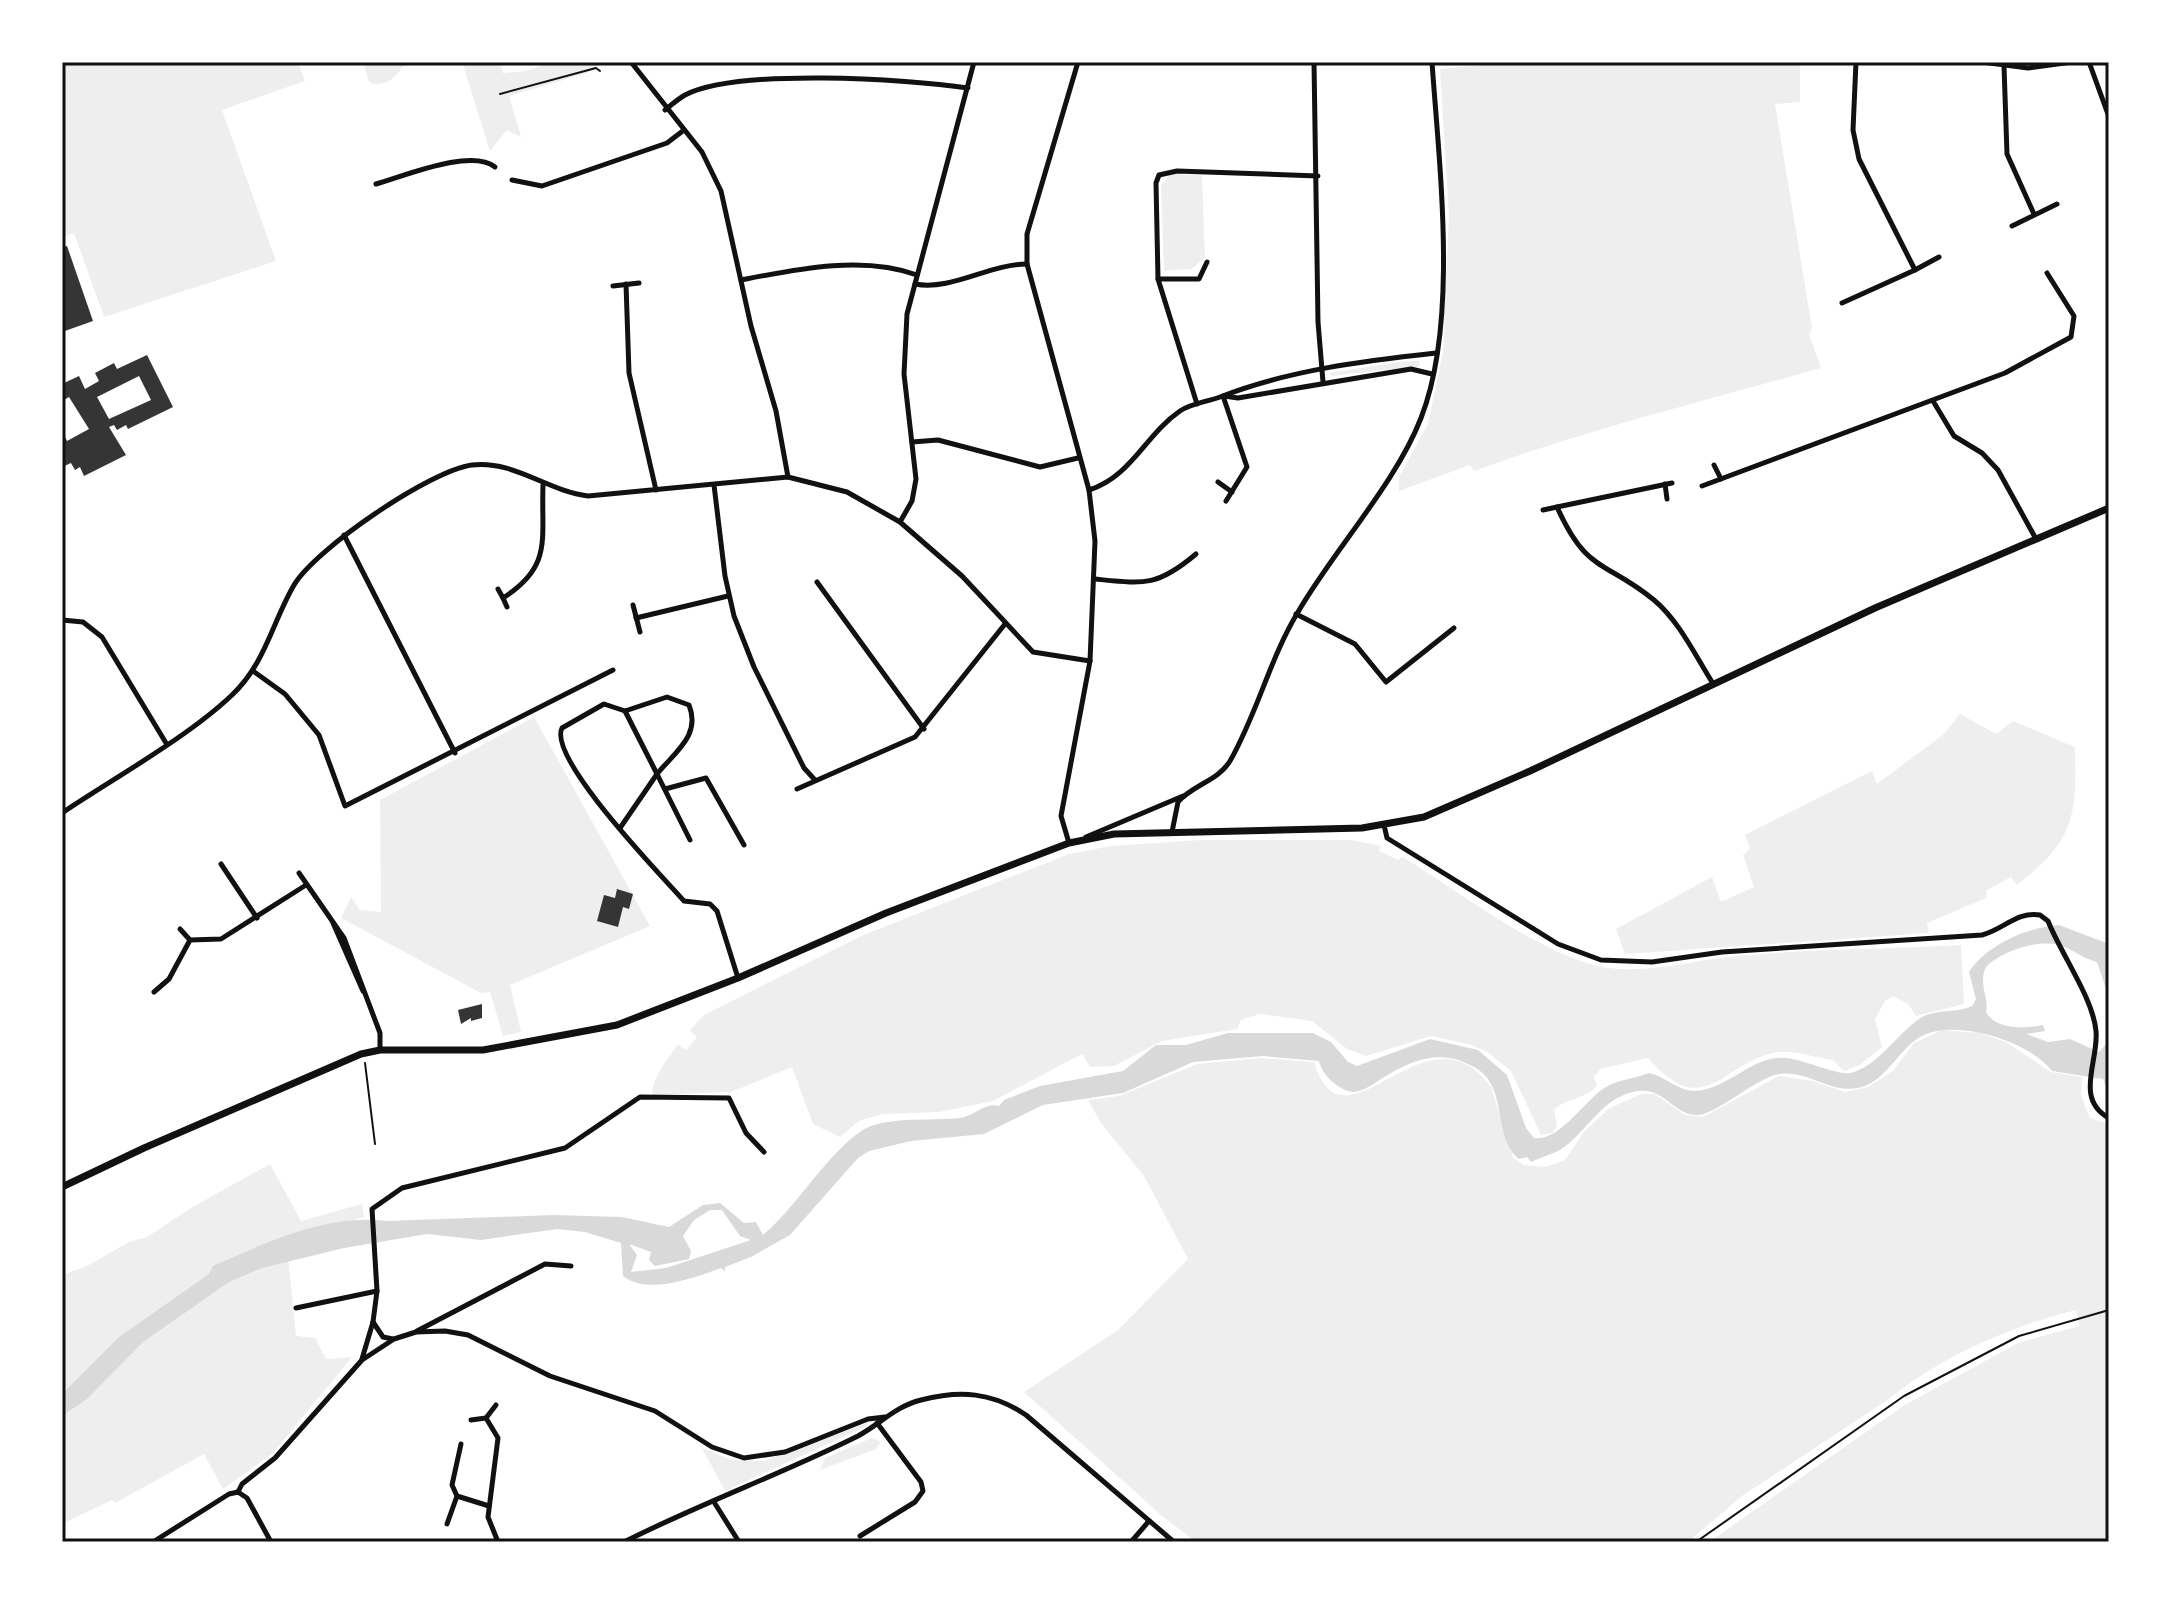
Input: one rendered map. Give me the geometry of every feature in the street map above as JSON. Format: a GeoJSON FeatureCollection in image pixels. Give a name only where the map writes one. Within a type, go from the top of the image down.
{"type":"FeatureCollection","features":[{"type":"Feature","properties":{"kind":"main road"},"geometry":{"type":"LineString","coordinates":[[62,1187],[144,1148],[368,1052],[454,1053],[529,1044],[617,1025],[738,978],[886,913],[1073,842],[1114,834],[1384,825],[1424,817],[1517,777],[1712,682],[2109,508]]}},
{"type":"Feature","properties":{"kind":"street"},"geometry":{"type":"LineString","coordinates":[[631,62],[712,169],[721,191],[776,411],[788,477]]}},
{"type":"Feature","properties":{"kind":"street"},"geometry":{"type":"LineString","coordinates":[[900,522],[915,491],[903,359],[915,284],[974,62]]}},
{"type":"Feature","properties":{"kind":"street"},"geometry":{"type":"LineString","coordinates":[[1078,62],[1027,234],[1027,264],[1089,490],[1095,579],[1090,661],[1062,809],[1073,842],[1184,795],[1222,771],[1229,762],[1296,614],[1402,458],[1422,417],[1436,353],[1443,225],[1432,62]]}},
{"type":"Feature","properties":{"kind":"street"},"geometry":{"type":"LineString","coordinates":[[1188,62],[1211,62]]}},
{"type":"Feature","properties":{"kind":"street"},"geometry":{"type":"LineString","coordinates":[[1314,62],[1320,368],[1323,382]]}},
{"type":"Feature","properties":{"kind":"street"},"geometry":{"type":"LineString","coordinates":[[1856,62],[1853,130],[1859,159],[1915,270]]}},
{"type":"Feature","properties":{"kind":"street"},"geometry":{"type":"LineString","coordinates":[[1982,62],[2028,68],[2072,62]]}},
{"type":"Feature","properties":{"kind":"street"},"geometry":{"type":"LineString","coordinates":[[2089,62],[2109,117]]}},
{"type":"Feature","properties":{"kind":"street"},"geometry":{"type":"LineString","coordinates":[[2004,66],[2007,154],[2018,186],[2034,214]]}},
{"type":"Feature","properties":{"kind":"street"},"geometry":{"type":"LineString","coordinates":[[665,110],[686,95],[716,86],[765,79],[935,83],[968,88]]}},
{"type":"Feature","properties":{"kind":"street"},"geometry":{"type":"LineString","coordinates":[[512,180],[542,186],[667,143],[684,130]]}},
{"type":"Feature","properties":{"kind":"street"},"geometry":{"type":"LineString","coordinates":[[376,184],[468,159],[489,162],[495,167]]}},
{"type":"Feature","properties":{"kind":"street"},"geometry":{"type":"LineString","coordinates":[[1197,404],[1158,279],[1156,183],[1159,175],[1177,171],[1318,176]]}},
{"type":"Feature","properties":{"kind":"street"},"geometry":{"type":"LineString","coordinates":[[2012,226],[2057,204]]}},
{"type":"Feature","properties":{"kind":"street"},"geometry":{"type":"LineString","coordinates":[[1842,303],[1939,257]]}},
{"type":"Feature","properties":{"kind":"street"},"geometry":{"type":"LineString","coordinates":[[1158,279],[1199,279],[1207,262]]}},
{"type":"Feature","properties":{"kind":"street"},"geometry":{"type":"LineString","coordinates":[[915,284],[934,286],[1006,264],[1027,264]]}},
{"type":"Feature","properties":{"kind":"street"},"geometry":{"type":"LineString","coordinates":[[741,280],[836,267],[895,268],[917,275]]}},
{"type":"Feature","properties":{"kind":"street"},"geometry":{"type":"LineString","coordinates":[[1702,486],[2005,373],[2071,337],[2074,316],[2047,273]]}},
{"type":"Feature","properties":{"kind":"street"},"geometry":{"type":"LineString","coordinates":[[613,286],[639,283]]}},
{"type":"Feature","properties":{"kind":"street"},"geometry":{"type":"LineString","coordinates":[[626,284],[629,373],[656,490]]}},
{"type":"Feature","properties":{"kind":"street"},"geometry":{"type":"LineString","coordinates":[[1089,490],[1115,478],[1173,416],[1235,388],[1320,368],[1436,353]]}},
{"type":"Feature","properties":{"kind":"street"},"geometry":{"type":"LineString","coordinates":[[1223,396],[1238,398],[1411,369],[1432,374]]}},
{"type":"Feature","properties":{"kind":"street"},"geometry":{"type":"LineString","coordinates":[[1223,396],[1233,435],[1246,457],[1245,472],[1226,501]]}},
{"type":"Feature","properties":{"kind":"street"},"geometry":{"type":"LineString","coordinates":[[1933,401],[1954,436],[1982,453],[1998,470],[2037,540]]}},
{"type":"Feature","properties":{"kind":"street"},"geometry":{"type":"LineString","coordinates":[[912,442],[938,440],[1040,467],[1078,458]]}},
{"type":"Feature","properties":{"kind":"street"},"geometry":{"type":"LineString","coordinates":[[1714,465],[1721,479]]}},
{"type":"Feature","properties":{"kind":"street"},"geometry":{"type":"LineString","coordinates":[[62,813],[233,694],[267,650],[294,585],[325,548],[439,476],[461,467],[505,466],[543,485],[588,496],[788,477],[847,492],[900,522],[962,576],[1037,654],[1090,661]]}},
{"type":"Feature","properties":{"kind":"street"},"geometry":{"type":"LineString","coordinates":[[1218,482],[1232,492]]}},
{"type":"Feature","properties":{"kind":"street"},"geometry":{"type":"LineString","coordinates":[[1543,510],[1668,484],[1667,499]]}},
{"type":"Feature","properties":{"kind":"street"},"geometry":{"type":"LineString","coordinates":[[503,598],[528,582],[536,570],[541,555],[543,485]]}},
{"type":"Feature","properties":{"kind":"street"},"geometry":{"type":"LineString","coordinates":[[714,485],[728,596],[754,667],[804,768],[815,780]]}},
{"type":"Feature","properties":{"kind":"street"},"geometry":{"type":"LineString","coordinates":[[1557,507],[1580,551],[1653,599],[1667,612],[1712,682]]}},
{"type":"Feature","properties":{"kind":"street"},"geometry":{"type":"LineString","coordinates":[[344,535],[455,753]]}},
{"type":"Feature","properties":{"kind":"street"},"geometry":{"type":"LineString","coordinates":[[1095,579],[1154,583],[1172,574],[1196,554]]}},
{"type":"Feature","properties":{"kind":"street"},"geometry":{"type":"LineString","coordinates":[[817,582],[924,729]]}},
{"type":"Feature","properties":{"kind":"street"},"geometry":{"type":"LineString","coordinates":[[498,589],[507,607]]}},
{"type":"Feature","properties":{"kind":"street"},"geometry":{"type":"LineString","coordinates":[[636,618],[728,596]]}},
{"type":"Feature","properties":{"kind":"street"},"geometry":{"type":"LineString","coordinates":[[633,605],[640,632]]}},
{"type":"Feature","properties":{"kind":"street"},"geometry":{"type":"LineString","coordinates":[[1296,614],[1355,644],[1386,682],[1454,628]]}},
{"type":"Feature","properties":{"kind":"street"},"geometry":{"type":"LineString","coordinates":[[62,620],[83,622],[102,637],[166,743]]}},
{"type":"Feature","properties":{"kind":"street"},"geometry":{"type":"LineString","coordinates":[[797,789],[899,747],[924,729],[1005,624]]}},
{"type":"Feature","properties":{"kind":"street"},"geometry":{"type":"LineString","coordinates":[[253,671],[285,694],[319,735],[345,806],[455,753],[613,670]]}},
{"type":"Feature","properties":{"kind":"street"},"geometry":{"type":"LineString","coordinates":[[620,828],[657,774],[692,732],[695,721],[689,705],[667,697],[625,711],[604,704],[569,722],[559,734],[561,746],[582,780],[620,828],[684,901],[710,904],[717,911],[738,978]]}},
{"type":"Feature","properties":{"kind":"street"},"geometry":{"type":"LineString","coordinates":[[625,711],[690,840]]}},
{"type":"Feature","properties":{"kind":"street"},"geometry":{"type":"LineString","coordinates":[[665,789],[706,778],[744,845]]}},
{"type":"Feature","properties":{"kind":"street"},"geometry":{"type":"LineString","coordinates":[[1172,832],[1175,809],[1184,795]]}},
{"type":"Feature","properties":{"kind":"street"},"geometry":{"type":"LineString","coordinates":[[1384,825],[1387,838],[1459,885],[1558,944],[1601,960],[1652,962],[1722,952],[1982,935],[2027,914],[2040,915],[2048,921],[2094,1018],[2096,1046],[2090,1092],[2095,1105],[2109,1118]]}},
{"type":"Feature","properties":{"kind":"street"},"geometry":{"type":"LineString","coordinates":[[221,864],[257,918]]}},
{"type":"Feature","properties":{"kind":"street"},"geometry":{"type":"LineString","coordinates":[[299,873],[344,938],[380,1033],[380,1050]]}},
{"type":"Feature","properties":{"kind":"street"},"geometry":{"type":"LineString","coordinates":[[180,929],[190,940],[221,939],[306,885]]}},
{"type":"Feature","properties":{"kind":"street"},"geometry":{"type":"LineString","coordinates":[[154,992],[169,979],[190,940]]}},
{"type":"Feature","properties":{"kind":"street"},"geometry":{"type":"LineString","coordinates":[[362,1360],[373,1322],[377,1291],[371,1217],[376,1203],[402,1188],[565,1148],[640,1097],[649,1095],[666,1100],[729,1098],[746,1133],[764,1152]]}},
{"type":"Feature","properties":{"kind":"street"},"geometry":{"type":"LineString","coordinates":[[238,1492],[242,1484],[275,1458],[362,1360],[394,1339],[416,1332],[545,1264],[571,1266]]}},
{"type":"Feature","properties":{"kind":"street"},"geometry":{"type":"LineString","coordinates":[[296,1308],[377,1291]]}},
{"type":"Feature","properties":{"kind":"street"},"geometry":{"type":"LineString","coordinates":[[373,1322],[383,1337],[394,1339]]}},
{"type":"Feature","properties":{"kind":"street"},"geometry":{"type":"LineString","coordinates":[[416,1332],[445,1331],[468,1335],[550,1376],[655,1411],[712,1447],[744,1458],[785,1452],[868,1419],[885,1417]]}},
{"type":"Feature","properties":{"kind":"street"},"geometry":{"type":"LineString","coordinates":[[624,1542],[861,1434],[918,1400],[968,1392],[1008,1403],[1174,1542]]}},
{"type":"Feature","properties":{"kind":"street"},"geometry":{"type":"LineString","coordinates":[[471,1420],[486,1418],[496,1405]]}},
{"type":"Feature","properties":{"kind":"street"},"geometry":{"type":"LineString","coordinates":[[486,1418],[498,1438],[488,1517],[498,1542]]}},
{"type":"Feature","properties":{"kind":"street"},"geometry":{"type":"LineString","coordinates":[[860,1536],[915,1502],[923,1491],[921,1482],[877,1423]]}},
{"type":"Feature","properties":{"kind":"street"},"geometry":{"type":"LineString","coordinates":[[447,1524],[457,1496],[452,1485],[461,1444]]}},
{"type":"Feature","properties":{"kind":"street"},"geometry":{"type":"LineString","coordinates":[[153,1542],[229,1494],[238,1492],[247,1498],[271,1542]]}},
{"type":"Feature","properties":{"kind":"street"},"geometry":{"type":"LineString","coordinates":[[457,1496],[489,1506]]}},
{"type":"Feature","properties":{"kind":"street"},"geometry":{"type":"LineString","coordinates":[[714,1502],[739,1542]]}},
{"type":"Feature","properties":{"kind":"street"},"geometry":{"type":"LineString","coordinates":[[1131,1542],[1149,1521]]}},
{"type":"Feature","properties":{"kind":"path"},"geometry":{"type":"LineString","coordinates":[[500,94],[596,68],[600,71]]}},
{"type":"Feature","properties":{"kind":"path"},"geometry":{"type":"LineString","coordinates":[[368,1052],[363,1066],[375,1144]]}},
{"type":"Feature","properties":{"kind":"path"},"geometry":{"type":"LineString","coordinates":[[1696,1542],[1904,1396],[2019,1336],[2109,1310]]}},
{"type":"Feature","properties":{"kind":"shaded area"},"geometry":{"type":"Polygon","coordinates":[[[62,62],[298,62],[305,81],[222,110],[276,261],[104,317],[74,233],[62,237],[62,62]]]}},
{"type":"Feature","properties":{"kind":"shaded area"},"geometry":{"type":"Polygon","coordinates":[[[363,62],[421,62],[402,67],[392,79],[374,84],[369,82],[363,62]]]}},
{"type":"Feature","properties":{"kind":"shaded area"},"geometry":{"type":"Polygon","coordinates":[[[462,62],[500,62],[503,73],[526,71],[552,62],[604,62],[587,73],[509,96],[521,137],[507,130],[490,151],[462,62]]]}},
{"type":"Feature","properties":{"kind":"shaded area"},"geometry":{"type":"Polygon","coordinates":[[[1515,62],[1800,62],[1800,102],[1775,104],[1812,328],[1809,334],[1821,368],[1603,429],[1474,471],[1470,465],[1399,491],[1399,477],[1428,424],[1443,352],[1449,215],[1440,69],[1515,62]]]}},
{"type":"Feature","properties":{"kind":"shaded area"},"geometry":{"type":"Polygon","coordinates":[[[1170,174],[1202,175],[1205,258],[1191,269],[1164,271],[1161,185],[1170,174]]]}},
{"type":"Feature","properties":{"kind":"shaded area"},"geometry":{"type":"Polygon","coordinates":[[[1419,361],[1419,366],[1332,376],[1328,373],[1419,361]]]}},
{"type":"Feature","properties":{"kind":"shaded area"},"geometry":{"type":"Polygon","coordinates":[[[1960,714],[1996,734],[2013,721],[2075,747],[2075,792],[2068,826],[2050,855],[2017,885],[2011,877],[1987,890],[1986,898],[1927,923],[1929,933],[1625,954],[1616,929],[1712,877],[1721,902],[1754,887],[1743,855],[1750,848],[1745,835],[1872,771],[1877,784],[1944,734],[1960,714]]]}},
{"type":"Feature","properties":{"kind":"shaded area"},"geometry":{"type":"Polygon","coordinates":[[[534,717],[650,926],[510,985],[521,1032],[503,1036],[490,992],[481,993],[341,918],[351,897],[360,910],[381,912],[380,800],[534,717]]]}},
{"type":"Feature","properties":{"kind":"shaded area"},"geometry":{"type":"Polygon","coordinates":[[[1200,840],[1351,840],[1381,846],[1379,851],[1398,860],[1403,857],[1498,919],[1550,948],[1574,959],[1615,969],[1821,950],[1961,945],[1964,1004],[1916,1016],[1908,1004],[1893,996],[1885,1001],[1875,1019],[1882,1047],[1860,1065],[1844,1071],[1833,1060],[1788,1052],[1755,1059],[1712,1084],[1698,1088],[1684,1086],[1667,1077],[1648,1058],[1600,1069],[1594,1077],[1597,1086],[1554,1110],[1557,1126],[1552,1133],[1541,1135],[1511,1071],[1489,1053],[1472,1045],[1431,1036],[1366,1056],[1347,1049],[1312,1021],[1260,1014],[1241,1020],[1237,1029],[1162,1041],[1114,1066],[1090,1067],[1082,1054],[993,1101],[939,1112],[882,1114],[859,1121],[840,1137],[813,1124],[792,1067],[731,1092],[652,1095],[655,1081],[666,1062],[678,1044],[686,1050],[697,1037],[690,1030],[704,1015],[861,936],[1069,854],[1111,846],[1200,840]]]}},
{"type":"Feature","properties":{"kind":"shaded area"},"geometry":{"type":"Polygon","coordinates":[[[2059,925],[2109,944],[2109,998],[2097,962],[2062,946],[2032,945],[2011,951],[1986,967],[1983,979],[1986,1012],[2004,1025],[2043,1025],[2045,1031],[2026,1034],[2048,1042],[2070,1039],[2099,1052],[2109,1041],[2109,1094],[2103,1079],[2052,1071],[2027,1050],[1990,1035],[1970,1031],[1934,1031],[1913,1042],[1875,1081],[1855,1088],[1779,1074],[1698,1115],[1681,1111],[1653,1092],[1633,1092],[1605,1107],[1564,1147],[1531,1162],[1527,1157],[1519,1159],[1505,1138],[1497,1099],[1485,1076],[1463,1061],[1440,1057],[1418,1060],[1353,1092],[1332,1081],[1319,1061],[1263,1056],[1193,1062],[1123,1093],[1043,1105],[984,1134],[911,1141],[869,1151],[858,1158],[790,1235],[751,1257],[725,1267],[725,1271],[721,1268],[672,1283],[633,1282],[623,1276],[621,1243],[585,1232],[557,1229],[481,1240],[427,1234],[344,1248],[262,1268],[229,1282],[143,1342],[87,1399],[62,1416],[62,1394],[119,1337],[209,1274],[213,1266],[276,1239],[320,1225],[365,1220],[553,1215],[622,1217],[669,1227],[703,1205],[720,1203],[744,1223],[756,1222],[763,1235],[846,1143],[874,1125],[964,1117],[989,1106],[999,1106],[1004,1100],[1040,1086],[1123,1071],[1156,1045],[1186,1045],[1228,1033],[1313,1033],[1331,1042],[1348,1062],[1357,1066],[1430,1039],[1478,1050],[1507,1075],[1526,1128],[1534,1138],[1544,1137],[1562,1127],[1606,1087],[1649,1073],[1682,1089],[1694,1091],[1718,1085],[1773,1059],[1793,1059],[1845,1073],[1861,1069],[1879,1057],[1919,1019],[1932,1013],[1972,1006],[1976,999],[1969,972],[1976,962],[2009,939],[2059,925]],[[710,1210],[694,1220],[683,1236],[691,1251],[689,1259],[655,1266],[649,1260],[651,1252],[629,1244],[637,1255],[631,1272],[666,1268],[751,1240],[740,1236],[722,1210],[710,1210]]]}},
{"type":"Feature","properties":{"kind":"shaded area"},"geometry":{"type":"Polygon","coordinates":[[[1942,1030],[1980,1033],[2006,1042],[2051,1072],[2082,1077],[2081,1096],[2090,1118],[2109,1124],[2109,1542],[1709,1542],[1903,1406],[2018,1343],[2079,1326],[2076,1310],[2028,1324],[1978,1344],[1931,1369],[1742,1496],[1688,1542],[1196,1542],[1161,1515],[1024,1392],[1118,1330],[1188,1259],[1144,1176],[1101,1123],[1088,1100],[1119,1096],[1197,1064],[1260,1058],[1314,1062],[1328,1088],[1345,1095],[1366,1090],[1414,1066],[1440,1059],[1466,1064],[1491,1087],[1513,1158],[1524,1165],[1546,1167],[1565,1160],[1583,1133],[1608,1109],[1641,1094],[1655,1094],[1685,1115],[1703,1117],[1779,1076],[1813,1081],[1845,1092],[1868,1087],[1893,1071],[1914,1043],[1942,1030]]]}},
{"type":"Feature","properties":{"kind":"shaded area"},"geometry":{"type":"Polygon","coordinates":[[[270,1164],[301,1221],[362,1204],[364,1217],[286,1238],[296,1336],[315,1338],[326,1359],[352,1357],[273,1453],[223,1489],[204,1454],[115,1503],[112,1500],[62,1524],[62,1275],[87,1266],[129,1242],[147,1237],[191,1208],[270,1164]]]}},
{"type":"Feature","properties":{"kind":"shaded area"},"geometry":{"type":"Polygon","coordinates":[[[870,1422],[863,1428],[725,1491],[702,1448],[732,1460],[764,1461],[870,1422]]]}},
{"type":"Feature","properties":{"kind":"shaded area"},"geometry":{"type":"Polygon","coordinates":[[[872,1438],[881,1442],[876,1449],[820,1470],[825,1458],[872,1438]]]}},
{"type":"Feature","properties":{"kind":"building"},"geometry":{"type":"Polygon","coordinates":[[[67,246],[93,321],[62,332],[62,247],[67,246]]]}},
{"type":"Feature","properties":{"kind":"building"},"geometry":{"type":"Polygon","coordinates":[[[147,355],[173,407],[128,429],[126,425],[117,430],[114,425],[109,427],[126,455],[84,476],[80,467],[75,470],[71,463],[62,467],[62,431],[67,441],[89,429],[69,397],[62,401],[62,384],[79,376],[85,389],[99,381],[95,373],[114,363],[117,369],[147,355]],[[139,376],[97,397],[109,419],[151,400],[139,376]]]}},
{"type":"Feature","properties":{"kind":"building"},"geometry":{"type":"Polygon","coordinates":[[[617,889],[633,894],[629,909],[623,907],[618,927],[597,921],[604,895],[615,898],[617,889]]]}},
{"type":"Feature","properties":{"kind":"building"},"geometry":{"type":"Polygon","coordinates":[[[482,1004],[482,1018],[471,1021],[471,1018],[461,1024],[458,1010],[482,1004]]]}}]}
